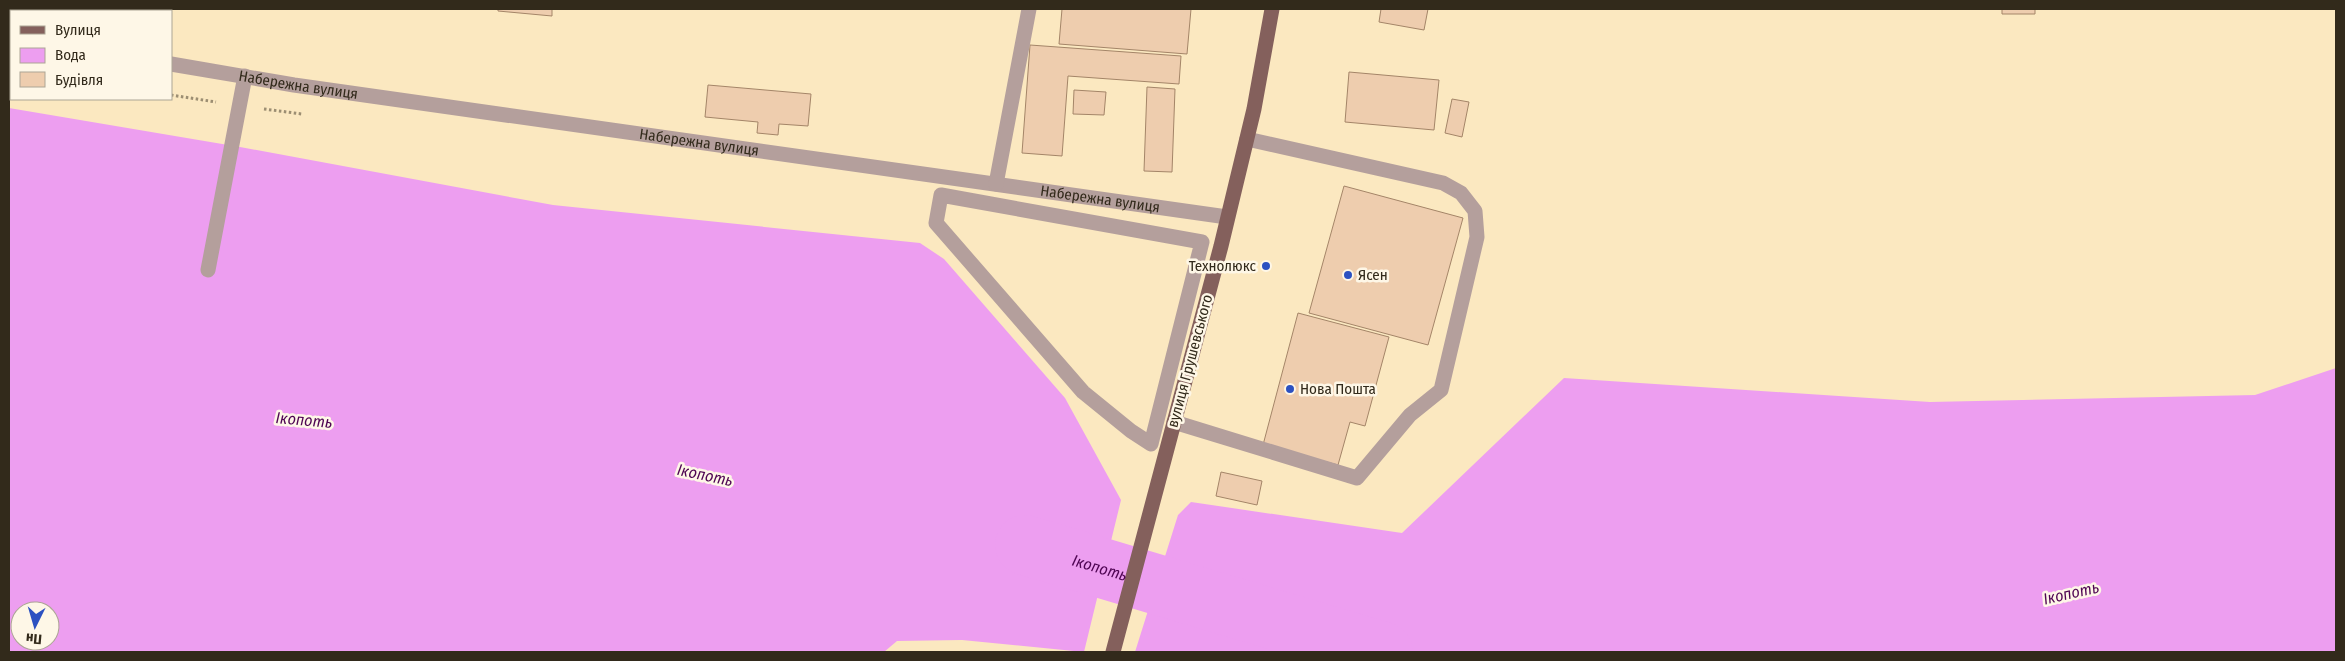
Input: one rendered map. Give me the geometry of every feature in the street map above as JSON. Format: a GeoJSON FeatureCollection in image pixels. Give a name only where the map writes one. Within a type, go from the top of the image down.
{"type":"FeatureCollection","features":[{"type":"Feature","properties":{"kind":"main road","name":"вулиця Грушевського"},"geometry":{"type":"LineString","coordinates":[[1113,652],[1228,217],[1254,108],[1272,9]]}},
{"type":"Feature","properties":{"kind":"street"},"geometry":{"type":"LineString","coordinates":[[996,184],[1029,9]]}},
{"type":"Feature","properties":{"kind":"street","name":"Набережна вулиця"},"geometry":{"type":"LineString","coordinates":[[172,64],[294,85],[1228,217]]}},
{"type":"Feature","properties":{"kind":"street"},"geometry":{"type":"LineString","coordinates":[[208,270],[245,76]]}},
{"type":"Feature","properties":{"kind":"street"},"geometry":{"type":"LineString","coordinates":[[1174,422],[1357,478],[1410,415],[1441,390],[1477,237],[1475,210],[1461,193],[1443,183],[1246,139]]}},
{"type":"Feature","properties":{"kind":"street"},"geometry":{"type":"LineString","coordinates":[[941,195],[1202,242],[1152,444],[1131,431],[1083,392],[936,223],[941,195]]}},
{"type":"Feature","properties":{"kind":"water"},"geometry":{"type":"Polygon","coordinates":[[[9,108],[240,147],[553,205],[920,243],[944,259],[1065,398],[1121,500],[1084,652],[962,640],[897,641],[884,652],[9,652],[9,108]]]}},
{"type":"Feature","properties":{"kind":"water"},"geometry":{"type":"Polygon","coordinates":[[[2336,368],[2336,652],[1135,652],[1178,515],[1191,502],[1402,533],[1564,378],[1930,402],[2255,395],[2336,368]]]}},
{"type":"Feature","properties":{"kind":"building"},"geometry":{"type":"Polygon","coordinates":[[[498,9],[552,9],[552,16],[498,11],[498,9]]]}},
{"type":"Feature","properties":{"kind":"building"},"geometry":{"type":"Polygon","coordinates":[[[1062,9],[1191,9],[1187,54],[1059,44],[1062,9]]]}},
{"type":"Feature","properties":{"kind":"building"},"geometry":{"type":"Polygon","coordinates":[[[1381,9],[1428,9],[1424,30],[1379,22],[1381,9]]]}},
{"type":"Feature","properties":{"kind":"building"},"geometry":{"type":"Polygon","coordinates":[[[2002,9],[2035,9],[2035,14],[2002,14],[2002,9]]]}},
{"type":"Feature","properties":{"kind":"building"},"geometry":{"type":"Polygon","coordinates":[[[1030,45],[1181,56],[1179,84],[1068,76],[1062,156],[1022,153],[1030,45]]]}},
{"type":"Feature","properties":{"kind":"building"},"geometry":{"type":"Polygon","coordinates":[[[1349,72],[1439,80],[1434,130],[1345,122],[1349,72]]]}},
{"type":"Feature","properties":{"kind":"building"},"geometry":{"type":"Polygon","coordinates":[[[708,85],[811,94],[808,126],[779,124],[778,135],[757,133],[758,122],[705,117],[708,85]]]}},
{"type":"Feature","properties":{"kind":"building"},"geometry":{"type":"Polygon","coordinates":[[[1147,87],[1175,89],[1172,172],[1144,171],[1147,87]]]}},
{"type":"Feature","properties":{"kind":"building"},"geometry":{"type":"Polygon","coordinates":[[[1074,90],[1106,92],[1104,115],[1073,114],[1074,90]]]}},
{"type":"Feature","properties":{"kind":"building"},"geometry":{"type":"Polygon","coordinates":[[[1452,99],[1469,102],[1462,137],[1445,133],[1452,99]]]}},
{"type":"Feature","properties":{"kind":"building"},"geometry":{"type":"Polygon","coordinates":[[[1344,186],[1463,218],[1428,345],[1309,313],[1344,186]]]}},
{"type":"Feature","properties":{"kind":"building"},"geometry":{"type":"Polygon","coordinates":[[[1298,313],[1389,337],[1365,426],[1350,422],[1338,465],[1263,445],[1298,313]]]}},
{"type":"Feature","properties":{"kind":"building"},"geometry":{"type":"Polygon","coordinates":[[[1221,472],[1262,481],[1257,505],[1216,496],[1221,472]]]}},
{"type":"Feature","properties":{"kind":"waterway","name":"Ікопоть"},"geometry":{"type":"LineString","coordinates":[[1025,545],[1383,652]]}},
{"type":"Feature","properties":{"kind":"place","name":"Технолюкс"},"geometry":{"type":"Point","coordinates":[1266,266]}},
{"type":"Feature","properties":{"kind":"place","name":"Ясен"},"geometry":{"type":"Point","coordinates":[1348,275]}},
{"type":"Feature","properties":{"kind":"place","name":"Нова Пошта"},"geometry":{"type":"Point","coordinates":[1290,389]}}]}
